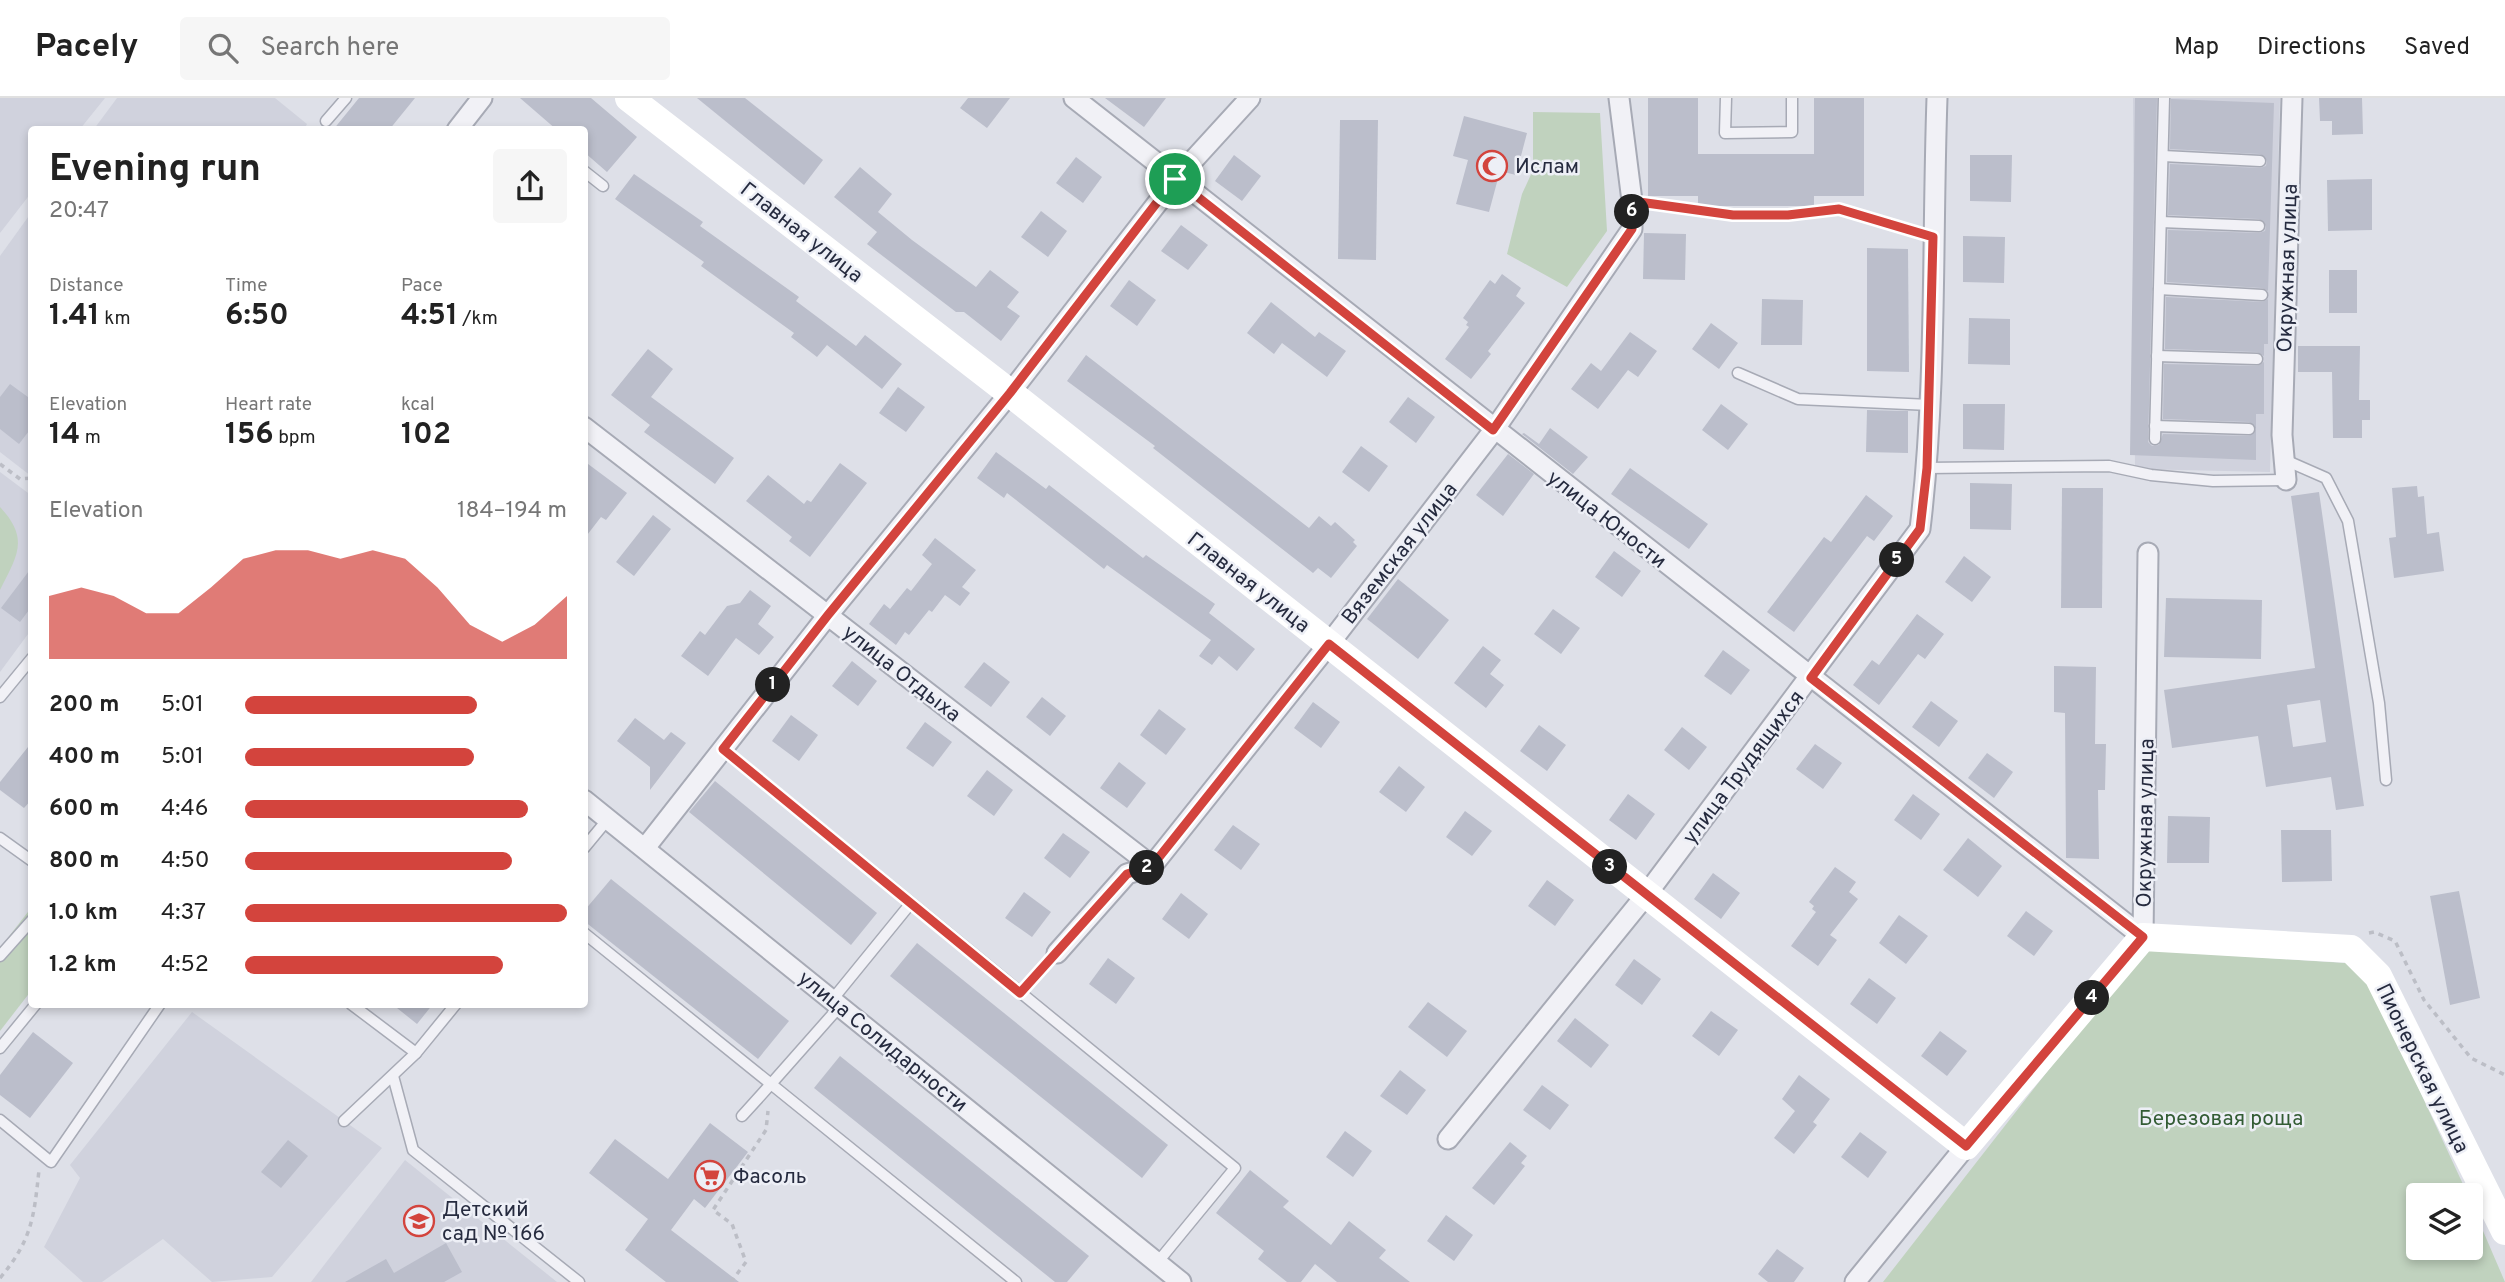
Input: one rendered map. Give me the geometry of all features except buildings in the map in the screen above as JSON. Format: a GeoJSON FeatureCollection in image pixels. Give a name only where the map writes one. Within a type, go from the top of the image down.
{"type":"FeatureCollection","features":[{"type":"Feature","properties":{"kind":"street","name":"Главная улица"},"geometry":{"type":"LineString","coordinates":[[629,98],[1010,393],[1966,1146]]}},
{"type":"Feature","properties":{"kind":"street","name":"улица Юности"},"geometry":{"type":"LineString","coordinates":[[1074,98],[1493,430],[2143,937]]}},
{"type":"Feature","properties":{"kind":"street"},"geometry":{"type":"LineString","coordinates":[[645,848],[828,615],[1010,393],[1175,179],[1250,98]]}},
{"type":"Feature","properties":{"kind":"street","name":"Вяземская улица"},"geometry":{"type":"LineString","coordinates":[[1057,953],[1127,874],[1152,866],[1329,644],[1493,430],[1632,229],[1632,201],[1619,98]]}},
{"type":"Feature","properties":{"kind":"street","name":"улица Трудящихся"},"geometry":{"type":"LineString","coordinates":[[1448,1139],[1646,895],[1920,529],[1930,405],[1937,98]]}},
{"type":"Feature","properties":{"kind":"street","name":"Окружная улица"},"geometry":{"type":"LineString","coordinates":[[2286,480],[2283,435],[2292,98]]}},
{"type":"Feature","properties":{"kind":"street"},"geometry":{"type":"LineString","coordinates":[[460,126],[476,100]]}},
{"type":"Feature","properties":{"kind":"street","name":"улица Отдыха"},"geometry":{"type":"LineString","coordinates":[[588,430],[1152,866]]}},
{"type":"Feature","properties":{"kind":"street","name":"Окружная улица"},"geometry":{"type":"LineString","coordinates":[[1855,1282],[2143,937],[2148,554]]}},
{"type":"Feature","properties":{"kind":"street","name":"улица Солидарности"},"geometry":{"type":"LineString","coordinates":[[588,803],[1177,1281]]}},
{"type":"Feature","properties":{"kind":"street"},"geometry":{"type":"LineString","coordinates":[[2143,937],[2351,949]]}},
{"type":"Feature","properties":{"kind":"street","name":"Пионерская улица"},"geometry":{"type":"LineString","coordinates":[[2351,949],[2378,976],[2505,1231]]}},
{"type":"Feature","properties":{"kind":"lane"},"geometry":{"type":"LineString","coordinates":[[326,121],[345,98]]}},
{"type":"Feature","properties":{"kind":"lane"},"geometry":{"type":"LineString","coordinates":[[1726,98],[1725,133],[1792,132],[1792,98]]}},
{"type":"Feature","properties":{"kind":"lane"},"geometry":{"type":"LineString","coordinates":[[2155,439],[2164,98]]}},
{"type":"Feature","properties":{"kind":"lane"},"geometry":{"type":"LineString","coordinates":[[2163,156],[2260,161]]}},
{"type":"Feature","properties":{"kind":"lane"},"geometry":{"type":"LineString","coordinates":[[588,174],[603,186]]}},
{"type":"Feature","properties":{"kind":"lane"},"geometry":{"type":"LineString","coordinates":[[2161,222],[2259,226]]}},
{"type":"Feature","properties":{"kind":"lane"},"geometry":{"type":"LineString","coordinates":[[2159,289],[2262,295]]}},
{"type":"Feature","properties":{"kind":"lane"},"geometry":{"type":"LineString","coordinates":[[2157,356],[2257,359]]}},
{"type":"Feature","properties":{"kind":"lane"},"geometry":{"type":"LineString","coordinates":[[1738,373],[1798,399],[1930,405]]}},
{"type":"Feature","properties":{"kind":"lane"},"geometry":{"type":"LineString","coordinates":[[2155,426],[2249,429]]}},
{"type":"Feature","properties":{"kind":"lane"},"geometry":{"type":"LineString","coordinates":[[2285,460],[2326,478],[2348,521],[2379,703],[2386,780]]}},
{"type":"Feature","properties":{"kind":"lane"},"geometry":{"type":"LineString","coordinates":[[1927,468],[2109,466],[2151,475],[2213,481],[2286,480]]}},
{"type":"Feature","properties":{"kind":"lane"},"geometry":{"type":"LineString","coordinates":[[0,697],[28,663]]}},
{"type":"Feature","properties":{"kind":"lane"},"geometry":{"type":"LineString","coordinates":[[723,749],[1235,1168],[1157,1263]]}},
{"type":"Feature","properties":{"kind":"lane"},"geometry":{"type":"LineString","coordinates":[[588,843],[608,819]]}},
{"type":"Feature","properties":{"kind":"lane"},"geometry":{"type":"LineString","coordinates":[[0,838],[28,858]]}},
{"type":"Feature","properties":{"kind":"lane"},"geometry":{"type":"LineString","coordinates":[[742,1116],[836,1003],[911,903]]}},
{"type":"Feature","properties":{"kind":"lane"},"geometry":{"type":"LineString","coordinates":[[0,956],[28,924]]}},
{"type":"Feature","properties":{"kind":"lane"},"geometry":{"type":"LineString","coordinates":[[588,936],[1016,1282]]}},
{"type":"Feature","properties":{"kind":"lane"},"geometry":{"type":"LineString","coordinates":[[0,1048],[33,1008]]}},
{"type":"Feature","properties":{"kind":"lane"},"geometry":{"type":"LineString","coordinates":[[0,1120],[51,1162],[157,1008]]}},
{"type":"Feature","properties":{"kind":"lane"},"geometry":{"type":"LineString","coordinates":[[356,1008],[416,1053]]}},
{"type":"Feature","properties":{"kind":"lane"},"geometry":{"type":"LineString","coordinates":[[344,1121],[416,1053],[453,1008]]}},
{"type":"Feature","properties":{"kind":"lane"},"geometry":{"type":"LineString","coordinates":[[393,1076],[414,1150],[579,1282]]}},
{"type":"Feature","properties":{"kind":"path"},"geometry":{"type":"LineString","coordinates":[[1632,201],[1733,215],[1788,215],[1839,209],[1933,237]]}},
{"type":"Feature","properties":{"kind":"path"},"geometry":{"type":"LineString","coordinates":[[0,464],[20,479],[28,478]]}},
{"type":"Feature","properties":{"kind":"path"},"geometry":{"type":"LineString","coordinates":[[2351,949],[2357,936],[2374,932],[2395,941],[2424,1000],[2471,1058],[2505,1075]]}},
{"type":"Feature","properties":{"kind":"path"},"geometry":{"type":"LineString","coordinates":[[1020,993],[1057,953]]}},
{"type":"Feature","properties":{"kind":"path"},"geometry":{"type":"LineString","coordinates":[[731,1282],[746,1262],[732,1224],[713,1210],[766,1130],[771,1084]]}},
{"type":"Feature","properties":{"kind":"path"},"geometry":{"type":"LineString","coordinates":[[0,1278],[23,1247],[33,1220],[41,1154]]}},
{"type":"Feature","properties":{"kind":"shaded area"},"geometry":{"type":"Polygon","coordinates":[[[0,98],[105,98],[82,126],[28,126],[28,197],[0,233],[0,98]]]}},
{"type":"Feature","properties":{"kind":"shaded area"},"geometry":{"type":"Polygon","coordinates":[[[117,98],[275,98],[307,124],[306,126],[96,126],[117,98]]]}},
{"type":"Feature","properties":{"kind":"shaded area"},"geometry":{"type":"Polygon","coordinates":[[[2133,98],[2280,98],[2270,472],[2135,469],[2133,98]]]}},
{"type":"Feature","properties":{"kind":"shaded area"},"geometry":{"type":"Polygon","coordinates":[[[28,217],[28,474],[0,452],[0,256],[28,217]]]}},
{"type":"Feature","properties":{"kind":"shaded area"},"geometry":{"type":"Polygon","coordinates":[[[0,472],[28,493],[28,634],[0,672],[0,472]]]}},
{"type":"Feature","properties":{"kind":"shaded area"},"geometry":{"type":"Polygon","coordinates":[[[192,1012],[382,1148],[272,1277],[212,1282],[163,1239],[102,1282],[83,1282],[44,1247],[80,1178],[70,1165],[192,1012]]]}},
{"type":"Feature","properties":{"kind":"shaded area","name":"Детский сад № 166"},"geometry":{"type":"Polygon","coordinates":[[[405,1160],[557,1282],[311,1282],[405,1160]]]}},
{"type":"Feature","properties":{"kind":"green space"},"geometry":{"type":"Polygon","coordinates":[[[1533,112],[1600,113],[1607,231],[1567,287],[1507,254],[1522,194],[1533,170],[1533,112]]]}},
{"type":"Feature","properties":{"kind":"green space"},"geometry":{"type":"Polygon","coordinates":[[[0,507],[15,529],[18,548],[0,590],[0,507]]]}},
{"type":"Feature","properties":{"kind":"green space"},"geometry":{"type":"Polygon","coordinates":[[[28,912],[28,995],[0,1031],[0,948],[28,912]]]}},
{"type":"Feature","properties":{"kind":"green space","name":"Березовая роща"},"geometry":{"type":"Polygon","coordinates":[[[2142,950],[2361,964],[2462,1183],[2406,1183],[2406,1260],[2483,1260],[2483,1231],[2505,1282],[1883,1282],[2142,950]]]}},
{"type":"Feature","properties":{"kind":"place","name":"Ислам"},"geometry":{"type":"Point","coordinates":[1492,166]}},
{"type":"Feature","properties":{"kind":"place","name":"Фасоль"},"geometry":{"type":"Point","coordinates":[710,1176]}},
{"type":"Feature","properties":{"kind":"place","name":"Детский сад № 166"},"geometry":{"type":"Point","coordinates":[419,1221]}},
{"type":"Feature","properties":{"kind":"route"},"geometry":{"type":"LineString","coordinates":[[1175,179],[1493,430],[1632,229],[1632,201],[1733,215],[1788,215],[1839,209],[1933,237],[1930,405],[1920,529],[1811,678],[2143,937],[1966,1146],[1329,644],[1152,866],[1127,874],[1020,993],[723,749],[828,615],[1010,393],[1175,179]]}}]}
